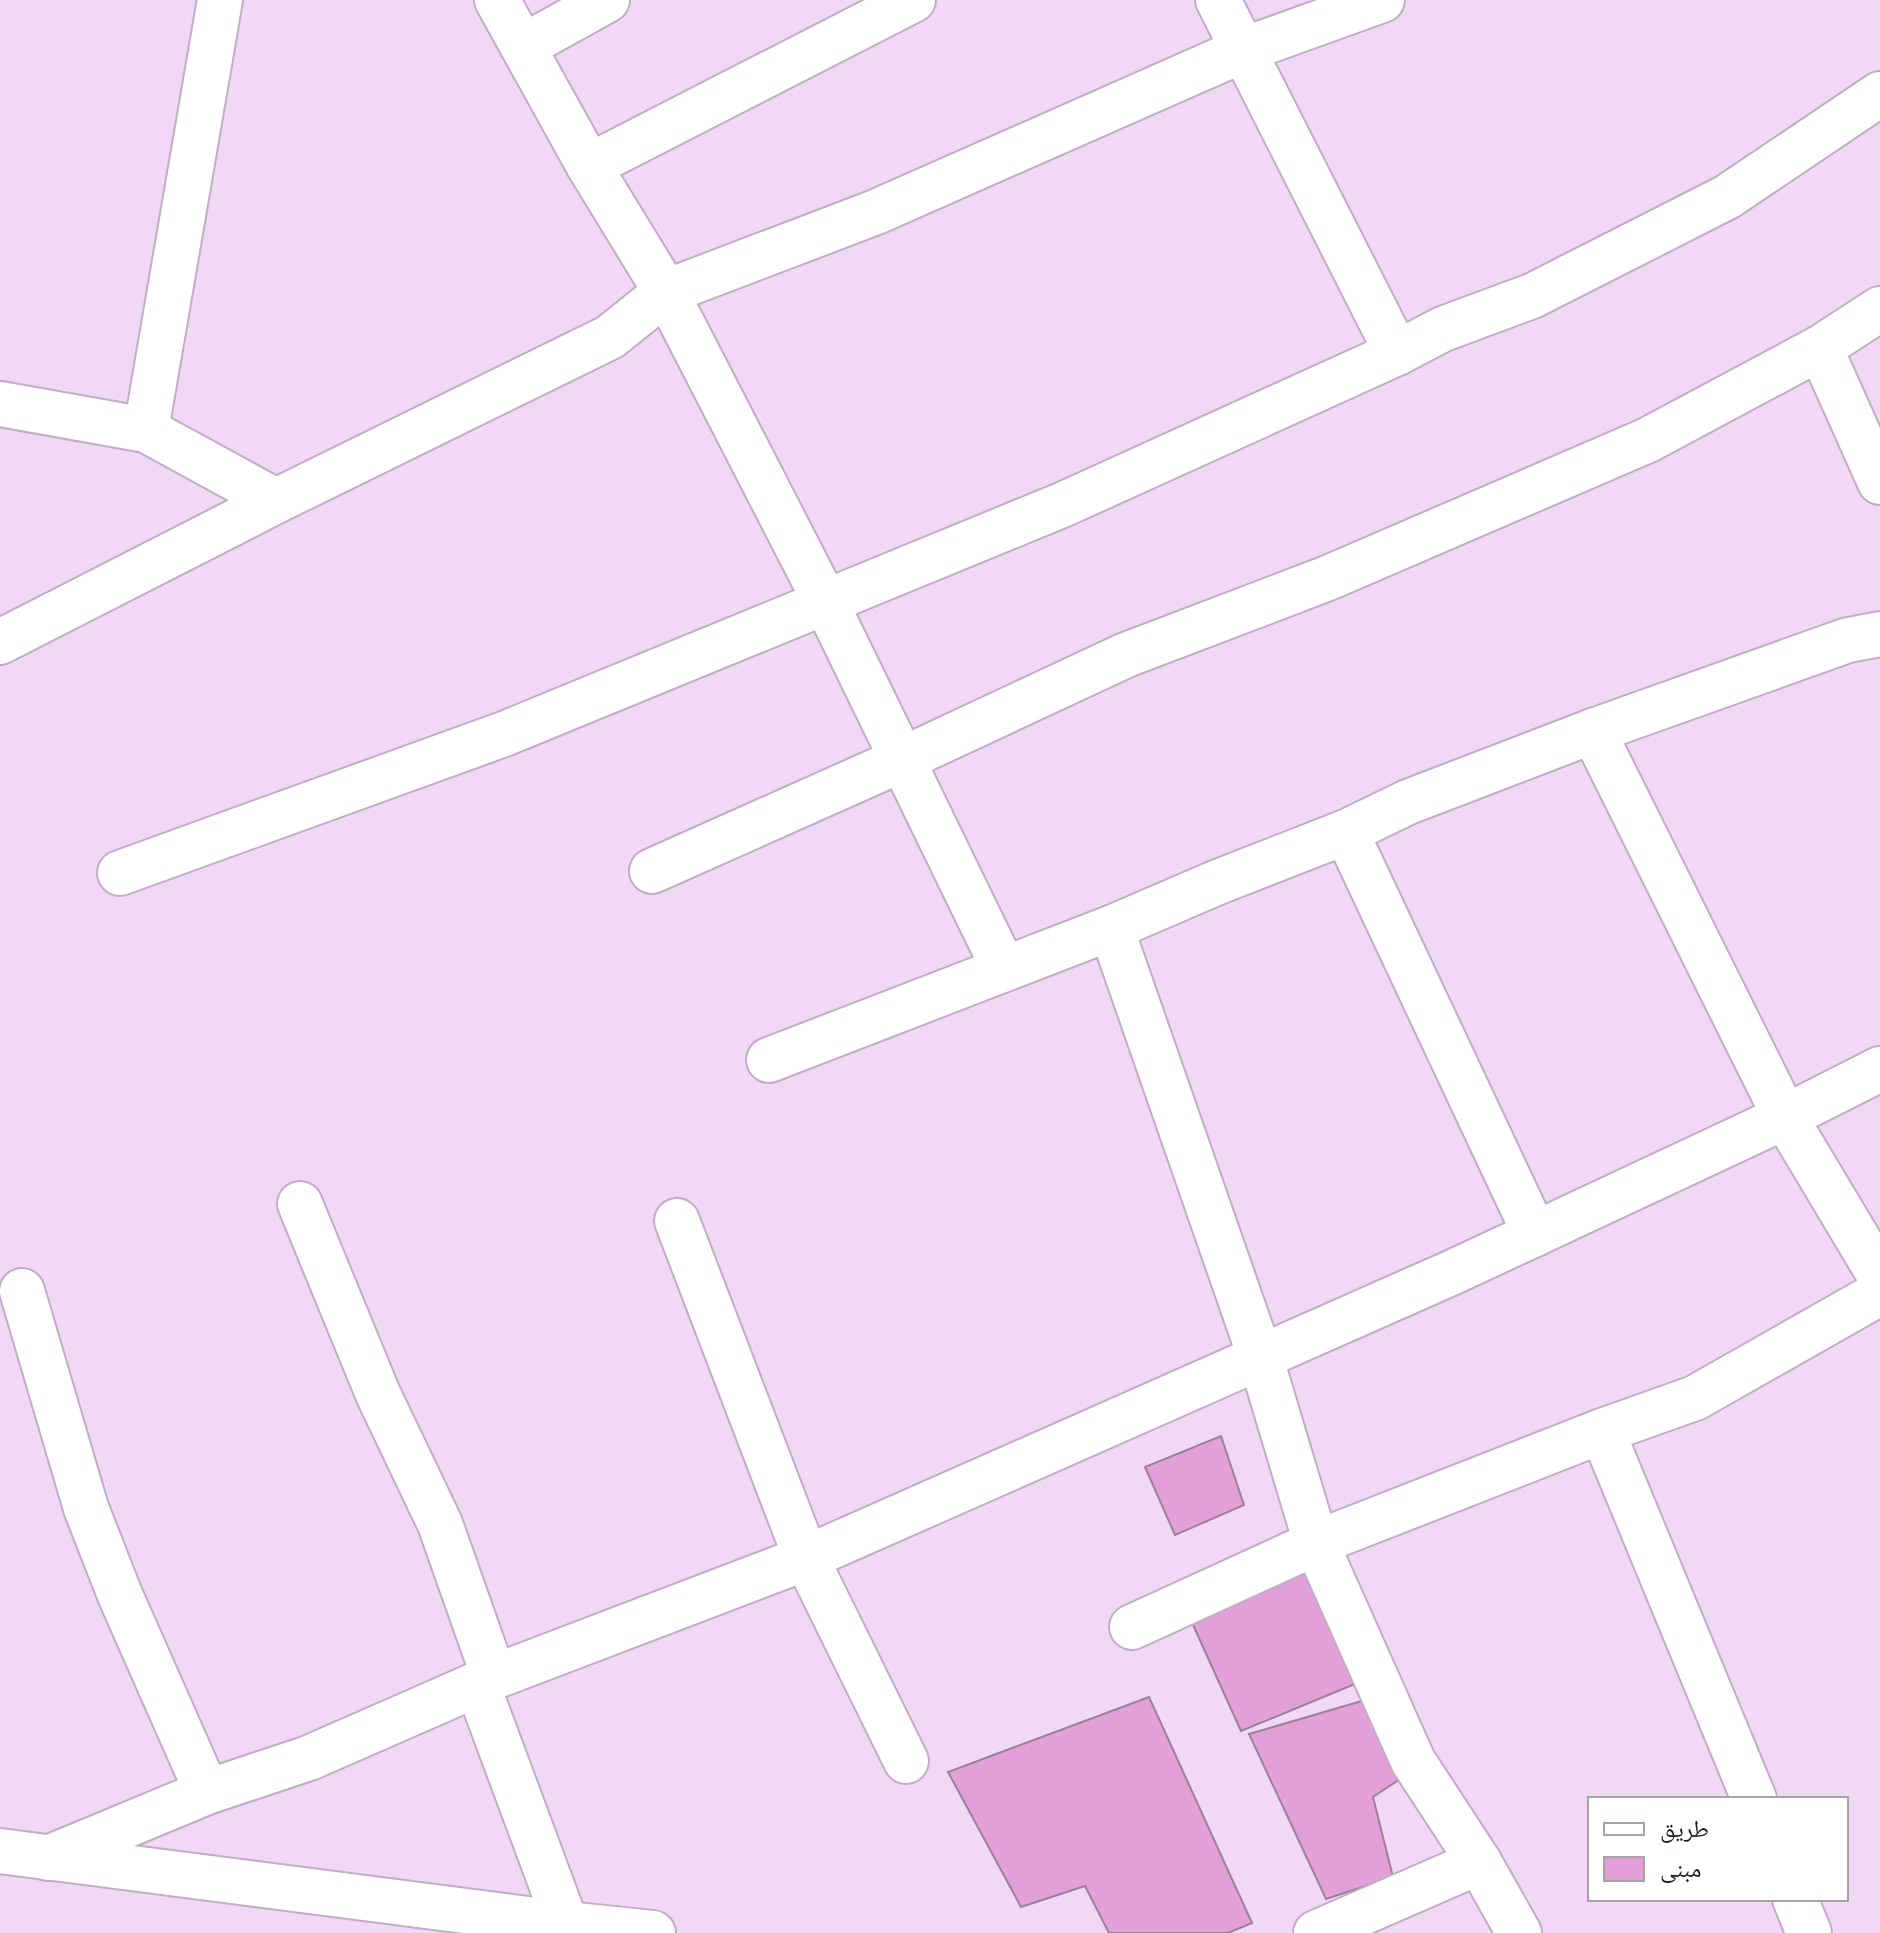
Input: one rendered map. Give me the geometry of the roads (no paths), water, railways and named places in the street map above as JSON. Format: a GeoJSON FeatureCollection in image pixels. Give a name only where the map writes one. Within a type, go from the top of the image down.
{"type":"FeatureCollection","features":[{"type":"Feature","properties":{"kind":"street"},"geometry":{"type":"LineString","coordinates":[[146,430],[220,0]]}},
{"type":"Feature","properties":{"kind":"street"},"geometry":{"type":"LineString","coordinates":[[497,0],[589,166],[666,292],[826,603],[1004,969]]}},
{"type":"Feature","properties":{"kind":"street"},"geometry":{"type":"LineString","coordinates":[[524,46],[607,0]]}},
{"type":"Feature","properties":{"kind":"street"},"geometry":{"type":"LineString","coordinates":[[589,166],[913,0]]}},
{"type":"Feature","properties":{"kind":"street"},"geometry":{"type":"LineString","coordinates":[[1218,0],[1397,353]]}},
{"type":"Feature","properties":{"kind":"street"},"geometry":{"type":"LineString","coordinates":[[0,642],[276,501],[610,337],[666,292],[876,212],[1243,50],[1382,0]]}},
{"type":"Feature","properties":{"kind":"street"},"geometry":{"type":"LineString","coordinates":[[120,873],[504,734],[1062,505],[1397,353],[1443,329],[1532,296],[1727,197],[1880,94]]}},
{"type":"Feature","properties":{"kind":"street"},"geometry":{"type":"LineString","coordinates":[[652,871],[1126,655],[1328,578],[1648,440],[1820,348],[1880,309]]}},
{"type":"Feature","properties":{"kind":"street"},"geometry":{"type":"LineString","coordinates":[[1820,348],[1880,482]]}},
{"type":"Feature","properties":{"kind":"street"},"geometry":{"type":"LineString","coordinates":[[0,404],[146,430],[276,501]]}},
{"type":"Feature","properties":{"kind":"street"},"geometry":{"type":"LineString","coordinates":[[769,1060],[1111,928],[1346,832],[1408,802],[1593,731],[1848,640],[1880,634]]}},
{"type":"Feature","properties":{"kind":"street"},"geometry":{"type":"LineString","coordinates":[[1593,731],[1785,1117],[1880,1276]]}},
{"type":"Feature","properties":{"kind":"street"},"geometry":{"type":"LineString","coordinates":[[1346,832],[1535,1234]]}},
{"type":"Feature","properties":{"kind":"street"},"geometry":{"type":"LineString","coordinates":[[1111,928],[1260,1356],[1316,1543],[1413,1761],[1479,1862],[1519,1933]]}},
{"type":"Feature","properties":{"kind":"street"},"geometry":{"type":"LineString","coordinates":[[48,1858],[207,1792],[309,1758],[486,1681],[806,1558],[1535,1234],[1880,1069]]}},
{"type":"Feature","properties":{"kind":"street"},"geometry":{"type":"LineString","coordinates":[[300,1204],[378,1394],[440,1524],[486,1681],[566,1924]]}},
{"type":"Feature","properties":{"kind":"street"},"geometry":{"type":"LineString","coordinates":[[677,1221],[806,1558],[906,1761]]}},
{"type":"Feature","properties":{"kind":"street"},"geometry":{"type":"LineString","coordinates":[[22,1291],[86,1508],[120,1595],[207,1792]]}},
{"type":"Feature","properties":{"kind":"street"},"geometry":{"type":"LineString","coordinates":[[1132,1627],[1316,1543],[1602,1431],[1695,1398],[1880,1293]]}},
{"type":"Feature","properties":{"kind":"street"},"geometry":{"type":"LineString","coordinates":[[1602,1431],[1753,1797]]}},
{"type":"Feature","properties":{"kind":"street"},"geometry":{"type":"LineString","coordinates":[[0,1851],[653,1933]]}},
{"type":"Feature","properties":{"kind":"street"},"geometry":{"type":"LineString","coordinates":[[1316,1933],[1479,1862]]}},
{"type":"Feature","properties":{"kind":"street"},"geometry":{"type":"LineString","coordinates":[[1796,1901],[1809,1933]]}}]}
